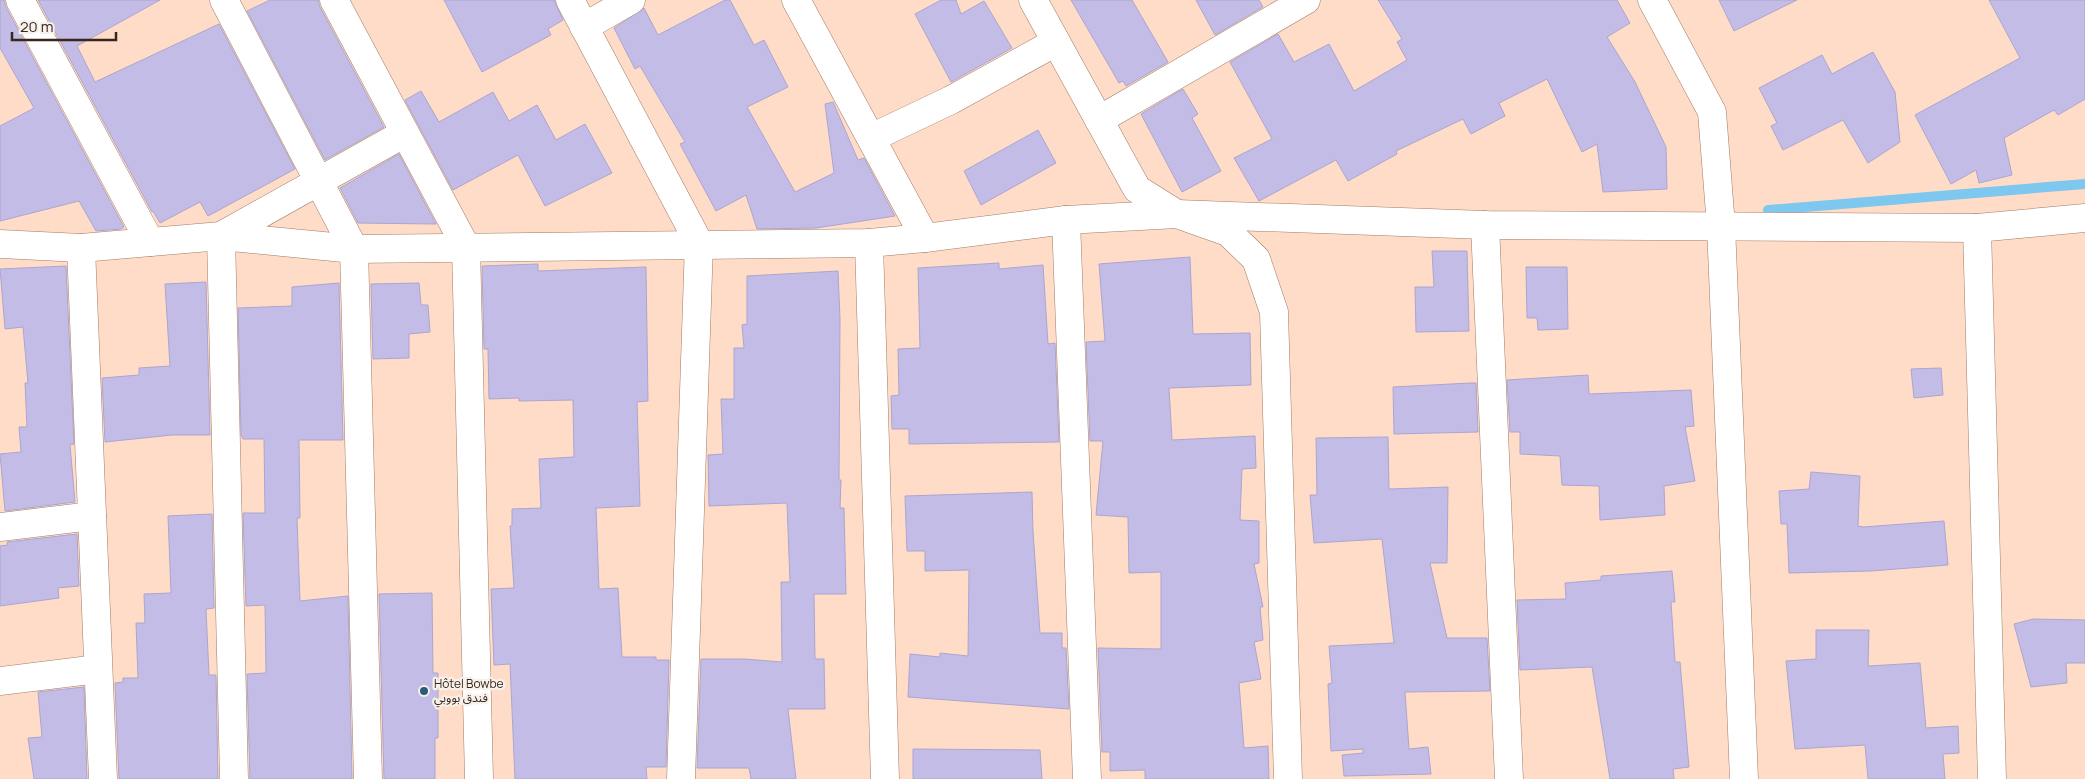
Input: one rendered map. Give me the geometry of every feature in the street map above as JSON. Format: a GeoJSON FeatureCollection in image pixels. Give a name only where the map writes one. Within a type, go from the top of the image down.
{"type":"FeatureCollection","features":[{"type":"Feature","properties":{"kind":"street"},"geometry":{"type":"LineString","coordinates":[[20,0],[150,242]]}},
{"type":"Feature","properties":{"kind":"street"},"geometry":{"type":"LineString","coordinates":[[224,0],[354,249],[368,779]]}},
{"type":"Feature","properties":{"kind":"street"},"geometry":{"type":"LineString","coordinates":[[334,0],[466,247],[479,779]]}},
{"type":"Feature","properties":{"kind":"street"},"geometry":{"type":"LineString","coordinates":[[570,0],[699,243],[681,779]]}},
{"type":"Feature","properties":{"kind":"street"},"geometry":{"type":"LineString","coordinates":[[584,27],[631,0]]}},
{"type":"Feature","properties":{"kind":"street"},"geometry":{"type":"LineString","coordinates":[[796,0],[925,238]]}},
{"type":"Feature","properties":{"kind":"street"},"geometry":{"type":"LineString","coordinates":[[1033,0],[1137,188],[1177,214],[1228,232],[1256,259],[1274,312],[1288,779]]}},
{"type":"Feature","properties":{"kind":"street"},"geometry":{"type":"LineString","coordinates":[[1652,0],[1712,112],[1721,226],[1744,779]]}},
{"type":"Feature","properties":{"kind":"street"},"geometry":{"type":"LineString","coordinates":[[1099,120],[1295,3]]}},
{"type":"Feature","properties":{"kind":"street"},"geometry":{"type":"LineString","coordinates":[[871,138],[951,100],[1056,42]]}},
{"type":"Feature","properties":{"kind":"street"},"geometry":{"type":"LineString","coordinates":[[221,236],[405,133]]}},
{"type":"Feature","properties":{"kind":"street"},"geometry":{"type":"LineString","coordinates":[[0,244],[81,248],[221,236],[354,249],[699,243],[869,243],[925,238],[1066,220],[1177,214],[1485,225],[1977,228],[2085,218]]}},
{"type":"Feature","properties":{"kind":"street"},"geometry":{"type":"LineString","coordinates":[[1066,220],[1087,779]]}},
{"type":"Feature","properties":{"kind":"street"},"geometry":{"type":"LineString","coordinates":[[1485,225],[1509,779]]}},
{"type":"Feature","properties":{"kind":"street"},"geometry":{"type":"LineString","coordinates":[[1977,228],[1992,779]]}},
{"type":"Feature","properties":{"kind":"street"},"geometry":{"type":"LineString","coordinates":[[221,236],[234,779]]}},
{"type":"Feature","properties":{"kind":"street"},"geometry":{"type":"LineString","coordinates":[[869,243],[885,779]]}},
{"type":"Feature","properties":{"kind":"street"},"geometry":{"type":"LineString","coordinates":[[81,248],[103,779]]}},
{"type":"Feature","properties":{"kind":"street"},"geometry":{"type":"LineString","coordinates":[[0,527],[92,516]]}},
{"type":"Feature","properties":{"kind":"street"},"geometry":{"type":"LineString","coordinates":[[0,681],[98,669]]}},
{"type":"Feature","properties":{"kind":"building"},"geometry":{"type":"Polygon","coordinates":[[[0,0],[4,0],[6,7],[124,227],[121,229],[96,231],[79,201],[0,221],[0,126],[34,108],[0,48],[0,0]]]}},
{"type":"Feature","properties":{"kind":"building"},"geometry":{"type":"Polygon","coordinates":[[[38,0],[160,0],[77,46],[95,82],[219,24],[295,169],[208,216],[200,202],[160,223],[152,212],[38,0]]]}},
{"type":"Feature","properties":{"kind":"building"},"geometry":{"type":"Polygon","coordinates":[[[270,0],[318,0],[384,127],[325,160],[247,11],[270,0]]]}},
{"type":"Feature","properties":{"kind":"building"},"geometry":{"type":"Polygon","coordinates":[[[444,0],[554,0],[563,20],[548,29],[551,35],[482,72],[444,0]]]}},
{"type":"Feature","properties":{"kind":"building"},"geometry":{"type":"Polygon","coordinates":[[[725,0],[730,0],[754,45],[764,40],[788,87],[747,107],[795,192],[834,173],[825,104],[833,102],[858,160],[864,158],[895,216],[816,228],[757,229],[746,195],[716,211],[680,144],[685,142],[640,66],[635,69],[614,28],[644,8],[658,35],[725,0]]]}},
{"type":"Feature","properties":{"kind":"building"},"geometry":{"type":"Polygon","coordinates":[[[941,0],[956,0],[961,14],[984,1],[1012,48],[951,82],[915,14],[941,0]]]}},
{"type":"Feature","properties":{"kind":"building"},"geometry":{"type":"Polygon","coordinates":[[[1071,0],[1132,0],[1168,62],[1126,86],[1123,81],[1119,83],[1071,0]]]}},
{"type":"Feature","properties":{"kind":"building"},"geometry":{"type":"Polygon","coordinates":[[[1196,0],[1259,0],[1263,7],[1215,35],[1196,0]]]}},
{"type":"Feature","properties":{"kind":"building"},"geometry":{"type":"Polygon","coordinates":[[[1378,0],[1617,0],[1630,23],[1607,37],[1635,82],[1666,147],[1667,189],[1603,192],[1597,144],[1582,152],[1547,79],[1499,103],[1505,116],[1471,134],[1463,119],[1396,151],[1397,154],[1348,181],[1336,160],[1259,201],[1234,158],[1272,139],[1230,62],[1278,34],[1294,62],[1329,44],[1354,91],[1407,60],[1397,42],[1402,39],[1378,0]]]}},
{"type":"Feature","properties":{"kind":"building"},"geometry":{"type":"Polygon","coordinates":[[[1719,0],[1797,0],[1734,31],[1719,0]]]}},
{"type":"Feature","properties":{"kind":"building"},"geometry":{"type":"Polygon","coordinates":[[[1989,0],[2085,0],[2085,99],[2058,115],[2054,110],[2004,138],[2012,175],[1979,183],[1976,170],[1951,184],[1915,115],[2020,58],[1989,0]]]}},
{"type":"Feature","properties":{"kind":"building"},"geometry":{"type":"Polygon","coordinates":[[[1873,52],[1895,92],[1900,142],[1868,163],[1843,120],[1783,150],[1771,126],[1777,123],[1759,88],[1822,55],[1832,74],[1873,52]]]}},
{"type":"Feature","properties":{"kind":"building"},"geometry":{"type":"Polygon","coordinates":[[[1183,89],[1198,114],[1192,118],[1221,171],[1182,192],[1141,114],[1183,89]]]}},
{"type":"Feature","properties":{"kind":"building"},"geometry":{"type":"Polygon","coordinates":[[[421,91],[439,122],[493,92],[509,121],[537,105],[556,140],[585,124],[612,173],[545,206],[518,155],[453,190],[405,100],[421,91]]]}},
{"type":"Feature","properties":{"kind":"building"},"geometry":{"type":"Polygon","coordinates":[[[1038,130],[1056,163],[981,205],[964,171],[1038,130]]]}},
{"type":"Feature","properties":{"kind":"building"},"geometry":{"type":"Polygon","coordinates":[[[399,154],[436,224],[358,223],[340,188],[399,154]]]}},
{"type":"Feature","properties":{"kind":"building"},"geometry":{"type":"Polygon","coordinates":[[[1432,251],[1467,251],[1469,331],[1416,332],[1415,287],[1434,287],[1432,251]]]}},
{"type":"Feature","properties":{"kind":"building"},"geometry":{"type":"Polygon","coordinates":[[[1190,257],[1193,334],[1250,333],[1251,385],[1169,388],[1172,440],[1255,436],[1256,468],[1242,469],[1240,520],[1259,521],[1259,563],[1254,564],[1263,607],[1260,607],[1263,640],[1254,642],[1261,679],[1239,683],[1244,748],[1268,746],[1269,779],[1145,779],[1145,770],[1110,771],[1110,752],[1102,752],[1098,648],[1161,649],[1161,572],[1129,573],[1128,517],[1096,515],[1103,441],[1090,441],[1086,342],[1105,341],[1099,264],[1190,257]]]}},
{"type":"Feature","properties":{"kind":"building"},"geometry":{"type":"Polygon","coordinates":[[[999,263],[999,269],[1043,265],[1048,344],[1055,343],[1059,442],[909,444],[909,429],[892,429],[891,396],[899,395],[898,349],[920,348],[918,268],[999,263]]]}},
{"type":"Feature","properties":{"kind":"building"},"geometry":{"type":"Polygon","coordinates":[[[538,264],[538,271],[646,267],[648,401],[637,402],[640,506],[596,508],[599,589],[618,588],[622,657],[656,657],[656,660],[669,660],[666,767],[646,767],[647,779],[515,779],[510,664],[494,665],[491,589],[514,588],[510,526],[512,526],[512,509],[541,508],[539,459],[574,457],[573,400],[519,401],[519,398],[489,399],[488,349],[484,349],[482,266],[538,264]]]}},
{"type":"Feature","properties":{"kind":"building"},"geometry":{"type":"Polygon","coordinates":[[[66,266],[74,444],[70,445],[75,502],[5,511],[0,454],[21,452],[19,427],[27,427],[25,383],[28,383],[23,327],[5,329],[0,269],[66,266]]]}},
{"type":"Feature","properties":{"kind":"building"},"geometry":{"type":"Polygon","coordinates":[[[1526,267],[1567,267],[1568,329],[1538,330],[1537,318],[1527,318],[1526,267]]]}},
{"type":"Feature","properties":{"kind":"building"},"geometry":{"type":"Polygon","coordinates":[[[838,271],[840,319],[839,480],[841,480],[840,508],[844,508],[846,594],[814,594],[815,659],[824,659],[825,709],[788,709],[796,779],[751,779],[749,768],[697,768],[701,659],[745,659],[782,662],[781,582],[790,582],[787,503],[709,506],[708,455],[723,454],[721,399],[734,399],[734,348],[744,348],[742,325],[747,324],[747,276],[838,271]]]}},
{"type":"Feature","properties":{"kind":"building"},"geometry":{"type":"Polygon","coordinates":[[[206,282],[210,435],[172,435],[105,442],[102,378],[139,375],[139,368],[170,366],[165,284],[206,282]]]}},
{"type":"Feature","properties":{"kind":"building"},"geometry":{"type":"Polygon","coordinates":[[[339,283],[343,440],[299,440],[300,518],[297,518],[300,601],[348,596],[352,779],[250,779],[247,674],[266,673],[265,605],[246,606],[243,513],[265,513],[264,439],[243,439],[241,435],[238,308],[292,306],[292,287],[339,283]]]}},
{"type":"Feature","properties":{"kind":"building"},"geometry":{"type":"Polygon","coordinates":[[[419,283],[421,305],[428,305],[430,332],[409,334],[409,358],[373,359],[371,284],[419,283]]]}},
{"type":"Feature","properties":{"kind":"building"},"geometry":{"type":"Polygon","coordinates":[[[1941,368],[1943,395],[1914,398],[1911,369],[1941,368]]]}},
{"type":"Feature","properties":{"kind":"building"},"geometry":{"type":"Polygon","coordinates":[[[1588,375],[1589,394],[1691,390],[1694,426],[1685,427],[1695,481],[1664,486],[1665,515],[1600,520],[1599,486],[1562,485],[1560,456],[1520,454],[1520,432],[1510,432],[1507,380],[1588,375]]]}},
{"type":"Feature","properties":{"kind":"building"},"geometry":{"type":"Polygon","coordinates":[[[1476,383],[1478,432],[1394,434],[1393,387],[1476,383]]]}},
{"type":"Feature","properties":{"kind":"building"},"geometry":{"type":"Polygon","coordinates":[[[1388,437],[1389,489],[1448,487],[1447,563],[1430,563],[1447,638],[1487,638],[1490,691],[1405,692],[1409,749],[1428,747],[1431,774],[1344,776],[1342,755],[1363,753],[1363,749],[1331,751],[1328,684],[1332,683],[1329,646],[1394,643],[1382,539],[1314,543],[1310,495],[1317,495],[1316,438],[1388,437]]]}},
{"type":"Feature","properties":{"kind":"building"},"geometry":{"type":"Polygon","coordinates":[[[1811,472],[1860,476],[1858,526],[1944,521],[1948,565],[1871,571],[1789,573],[1787,524],[1781,524],[1779,491],[1809,489],[1811,472]]]}},
{"type":"Feature","properties":{"kind":"building"},"geometry":{"type":"Polygon","coordinates":[[[1032,492],[1040,633],[1062,633],[1062,648],[1066,648],[1069,709],[908,697],[910,654],[940,657],[940,653],[968,656],[969,570],[925,571],[925,551],[907,551],[905,496],[1032,492]]]}},
{"type":"Feature","properties":{"kind":"building"},"geometry":{"type":"Polygon","coordinates":[[[212,514],[214,608],[206,609],[209,675],[216,675],[218,779],[119,779],[115,683],[123,682],[123,678],[138,678],[136,623],[145,623],[144,594],[171,593],[168,516],[212,514]]]}},
{"type":"Feature","properties":{"kind":"building"},"geometry":{"type":"Polygon","coordinates":[[[77,534],[79,586],[58,588],[59,598],[0,606],[0,546],[8,545],[7,542],[77,534]]]}},
{"type":"Feature","properties":{"kind":"building"},"geometry":{"type":"Polygon","coordinates":[[[1672,571],[1675,602],[1671,602],[1675,662],[1680,662],[1689,767],[1673,769],[1674,779],[1610,779],[1592,667],[1520,670],[1517,600],[1566,599],[1565,583],[1601,580],[1601,576],[1672,571]]]}},
{"type":"Feature","properties":{"kind":"building"},"geometry":{"type":"Polygon","coordinates":[[[432,593],[433,673],[438,673],[438,738],[435,738],[435,779],[384,779],[379,594],[432,593]]]}},
{"type":"Feature","properties":{"kind":"building"},"geometry":{"type":"Polygon","coordinates":[[[2033,619],[2085,620],[2085,663],[2066,663],[2067,683],[2031,687],[2014,624],[2033,619]]]}},
{"type":"Feature","properties":{"kind":"building"},"geometry":{"type":"Polygon","coordinates":[[[1816,630],[1869,630],[1868,666],[1920,663],[1926,728],[1958,726],[1959,753],[1943,754],[1945,779],[1868,779],[1865,745],[1795,749],[1786,661],[1816,659],[1816,630]]]}},
{"type":"Feature","properties":{"kind":"building"},"geometry":{"type":"Polygon","coordinates":[[[84,687],[87,779],[34,779],[28,738],[42,737],[38,692],[84,687]]]}},
{"type":"Feature","properties":{"kind":"building"},"geometry":{"type":"Polygon","coordinates":[[[913,749],[1040,750],[1042,779],[913,779],[913,749]]]}},
{"type":"Feature","properties":{"kind":"waterway"},"geometry":{"type":"LineString","coordinates":[[1768,210],[2085,184]]}},
{"type":"Feature","properties":{"kind":"place","name":"Hôtel Bowbe فندق بووبي"},"geometry":{"type":"Point","coordinates":[424,691]}}]}
